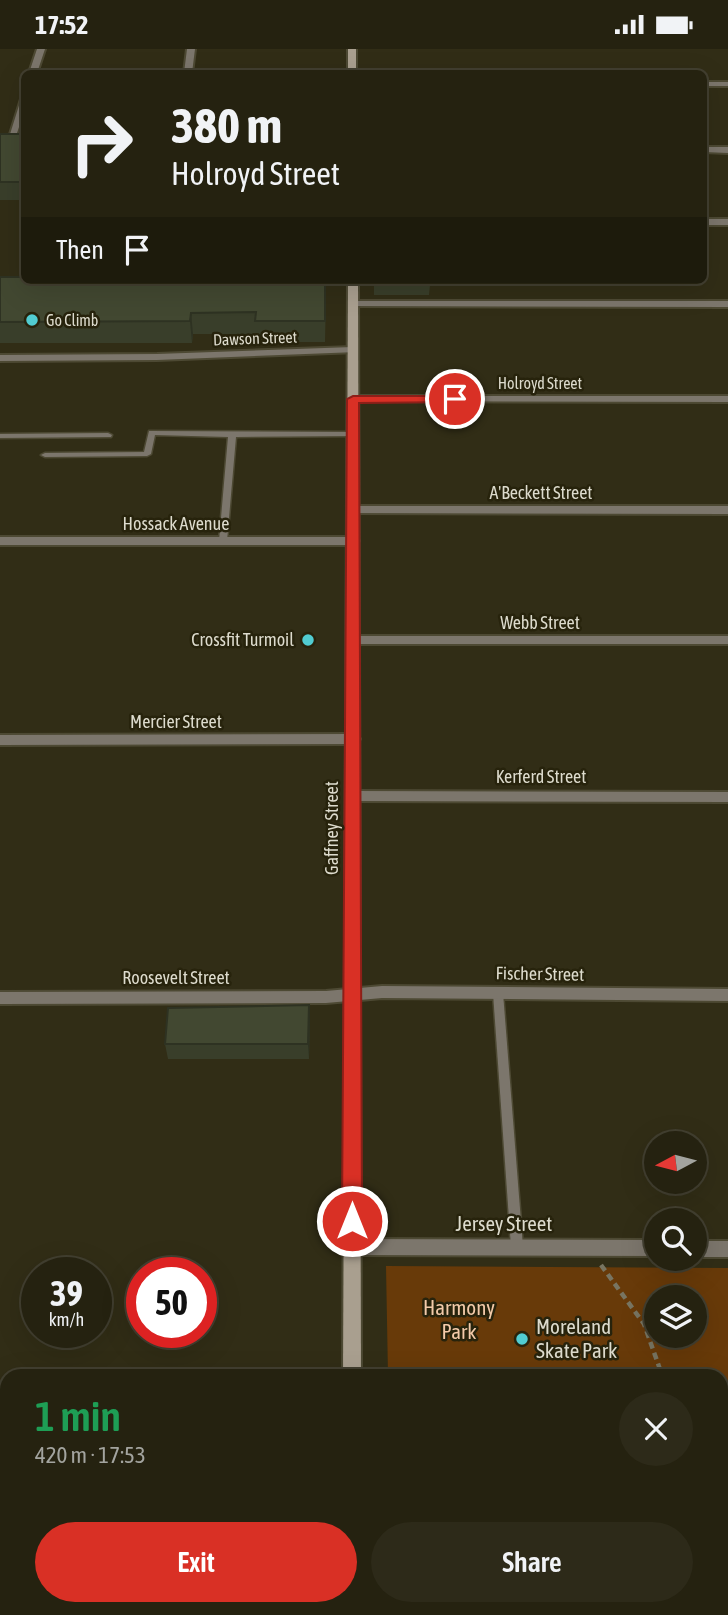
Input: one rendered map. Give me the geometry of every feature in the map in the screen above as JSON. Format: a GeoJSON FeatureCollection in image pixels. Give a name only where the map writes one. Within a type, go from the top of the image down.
{"type":"FeatureCollection","features":[{"type":"Feature","properties":{"kind":"main road"},"geometry":{"type":"LineString","coordinates":[[352,49],[352,70]]}},
{"type":"Feature","properties":{"kind":"main road","name":"Gaffney Street"},"geometry":{"type":"LineString","coordinates":[[352,1369],[353,284]]}},
{"type":"Feature","properties":{"kind":"street"},"geometry":{"type":"LineString","coordinates":[[34,70],[41,49]]}},
{"type":"Feature","properties":{"kind":"street"},"geometry":{"type":"LineString","coordinates":[[188,70],[191,49]]}},
{"type":"Feature","properties":{"kind":"street"},"geometry":{"type":"LineString","coordinates":[[707,84],[728,84]]}},
{"type":"Feature","properties":{"kind":"street"},"geometry":{"type":"LineString","coordinates":[[5,146],[21,108]]}},
{"type":"Feature","properties":{"kind":"street"},"geometry":{"type":"LineString","coordinates":[[707,150],[728,150]]}},
{"type":"Feature","properties":{"kind":"street"},"geometry":{"type":"LineString","coordinates":[[707,222],[728,222]]}},
{"type":"Feature","properties":{"kind":"street"},"geometry":{"type":"LineString","coordinates":[[353,304],[728,304]]}},
{"type":"Feature","properties":{"kind":"street","name":"Dawson Street"},"geometry":{"type":"LineString","coordinates":[[0,358],[353,354]]}},
{"type":"Feature","properties":{"kind":"street","name":"Holroyd Street"},"geometry":{"type":"LineString","coordinates":[[353,399],[728,399]]}},
{"type":"Feature","properties":{"kind":"street","name":"A'Beckett Street"},"geometry":{"type":"LineString","coordinates":[[353,510],[728,510]]}},
{"type":"Feature","properties":{"kind":"street","name":"Hossack Avenue"},"geometry":{"type":"LineString","coordinates":[[0,541],[353,541]]}},
{"type":"Feature","properties":{"kind":"street","name":"Webb Street"},"geometry":{"type":"LineString","coordinates":[[353,641],[728,641]]}},
{"type":"Feature","properties":{"kind":"street","name":"Mercier Street"},"geometry":{"type":"LineString","coordinates":[[0,740],[353,739]]}},
{"type":"Feature","properties":{"kind":"street","name":"Kerferd Street"},"geometry":{"type":"LineString","coordinates":[[353,796],[728,797]]}},
{"type":"Feature","properties":{"kind":"street","name":"Fischer Street"},"geometry":{"type":"LineString","coordinates":[[352,994],[728,995]]}},
{"type":"Feature","properties":{"kind":"street","name":"Roosevelt Street"},"geometry":{"type":"LineString","coordinates":[[0,998],[312,997],[352,994]]}},
{"type":"Feature","properties":{"kind":"street","name":"Jersey Street"},"geometry":{"type":"LineString","coordinates":[[352,1247],[644,1248]]}},
{"type":"Feature","properties":{"kind":"street"},"geometry":{"type":"LineString","coordinates":[[707,1249],[728,1249]]}},
{"type":"Feature","properties":{"kind":"lane"},"geometry":{"type":"LineString","coordinates":[[45,454],[147,454],[152,433],[353,434]]}},
{"type":"Feature","properties":{"kind":"lane"},"geometry":{"type":"LineString","coordinates":[[0,436],[108,435]]}},
{"type":"Feature","properties":{"kind":"lane"},"geometry":{"type":"LineString","coordinates":[[223,541],[232,435]]}},
{"type":"Feature","properties":{"kind":"lane"},"geometry":{"type":"LineString","coordinates":[[498,993],[517,1247]]}},
{"type":"Feature","properties":{"kind":"path"},"geometry":{"type":"LineString","coordinates":[[599,1262],[645,1324],[660,1369]]}},
{"type":"Feature","properties":{"kind":"green space","name":"Harmony Park"},"geometry":{"type":"Polygon","coordinates":[[[386,1266],[644,1268],[644,1271],[707,1271],[707,1268],[728,1268],[728,1369],[388,1369],[386,1266]]]}},
{"type":"Feature","properties":{"kind":"building"},"geometry":{"type":"Polygon","coordinates":[[[0,134],[21,134],[21,182],[0,182],[0,134]]]}},
{"type":"Feature","properties":{"kind":"building"},"geometry":{"type":"Polygon","coordinates":[[[0,277],[21,277],[21,284],[325,284],[325,321],[255,321],[256,312],[191,313],[190,321],[0,322],[0,277]]]}},
{"type":"Feature","properties":{"kind":"building"},"geometry":{"type":"Polygon","coordinates":[[[430,284],[430,285],[374,285],[430,284]]]}},
{"type":"Feature","properties":{"kind":"building"},"geometry":{"type":"Polygon","coordinates":[[[309,1005],[308,1044],[165,1044],[168,1008],[309,1005]]]}},
{"type":"Feature","properties":{"kind":"place","name":"Go Climb"},"geometry":{"type":"Point","coordinates":[32,320]}},
{"type":"Feature","properties":{"kind":"place","name":"Crossfit Turmoil"},"geometry":{"type":"Point","coordinates":[308,640]}},
{"type":"Feature","properties":{"kind":"place","name":"Moreland Skate Park"},"geometry":{"type":"Point","coordinates":[522,1339]}},
{"type":"Feature","properties":{"kind":"route"},"geometry":{"type":"LineString","coordinates":[[352,1221],[353,399],[455,399]]}}]}
